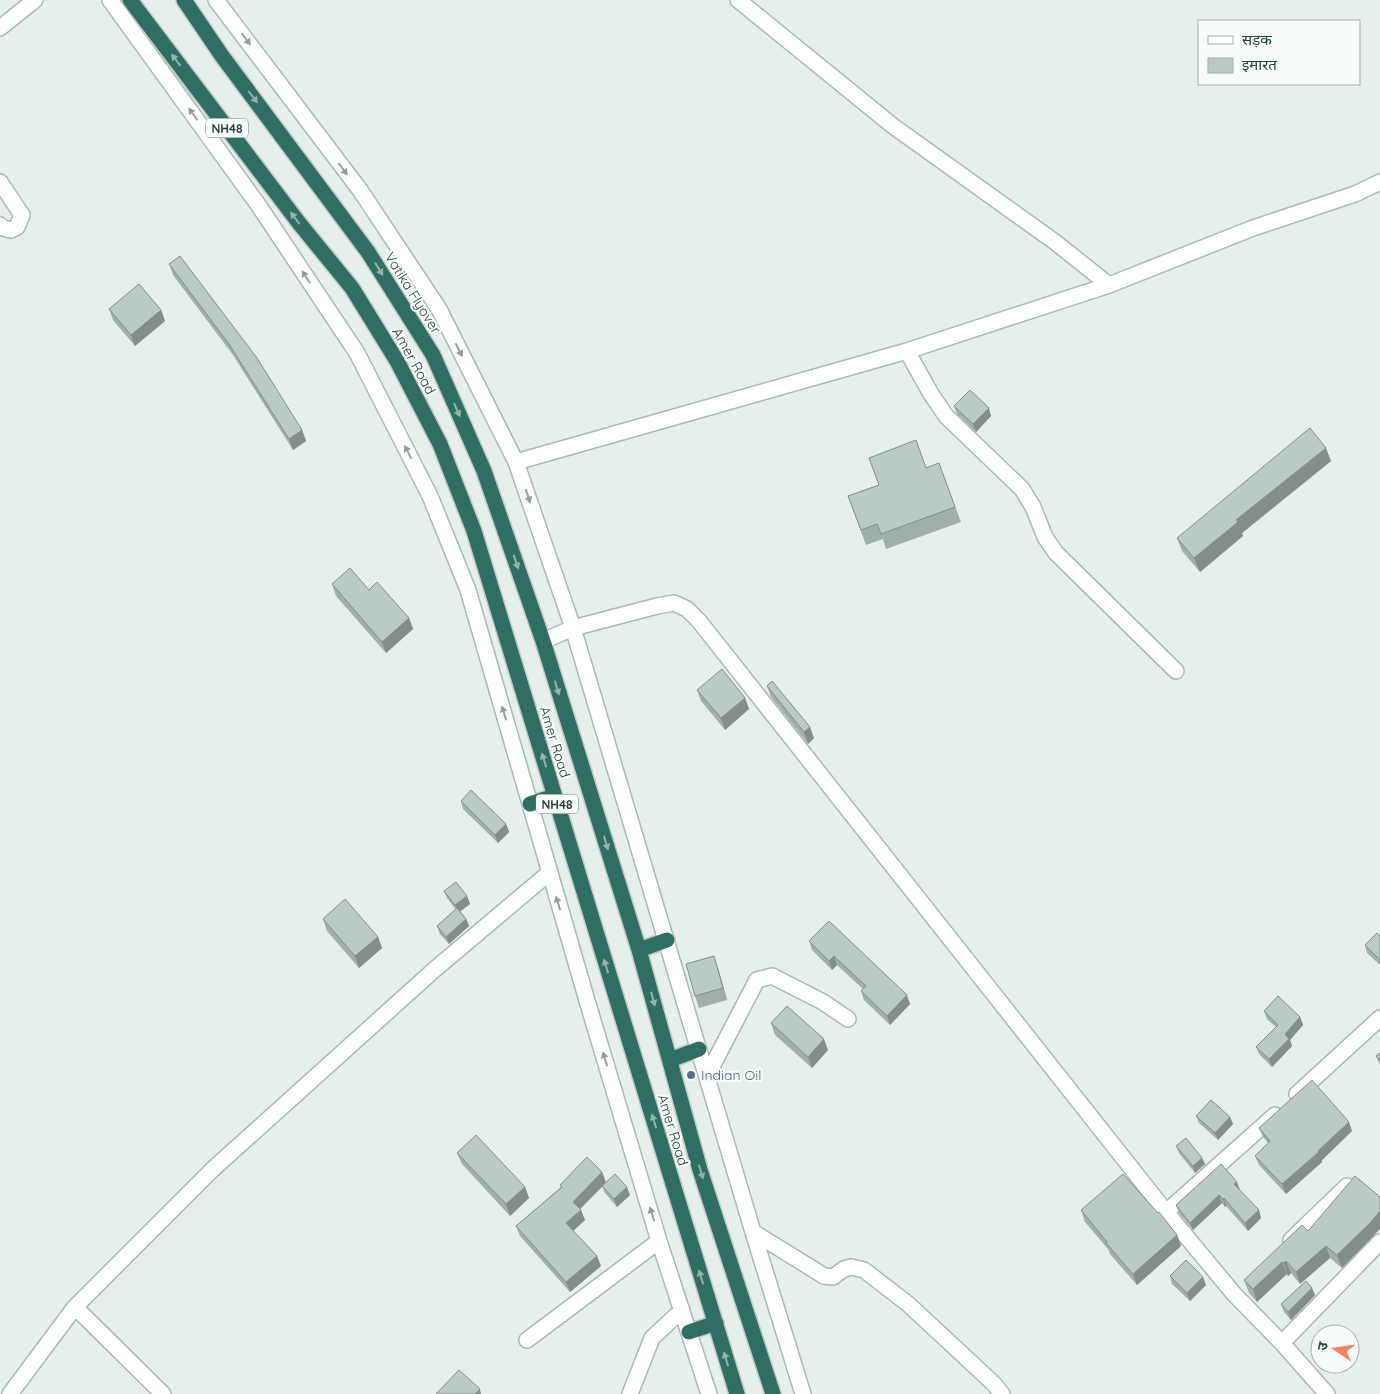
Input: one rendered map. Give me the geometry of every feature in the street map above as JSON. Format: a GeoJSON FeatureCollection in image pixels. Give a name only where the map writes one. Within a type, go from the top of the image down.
{"type":"FeatureCollection","features":[{"type":"Feature","properties":{"kind":"highway","name":"Amer Road"},"geometry":{"type":"LineString","coordinates":[[130,0],[299,223],[352,288],[397,361],[440,444],[474,531],[716,1323]]}},
{"type":"Feature","properties":{"kind":"highway","name":"Vatika Flyover"},"geometry":{"type":"LineString","coordinates":[[184,0],[222,56],[368,252],[433,355],[487,479],[543,641]]}},
{"type":"Feature","properties":{"kind":"highway","name":"NH48"},"geometry":{"type":"LineString","coordinates":[[543,641],[639,950],[700,1170],[773,1394]]}},
{"type":"Feature","properties":{"kind":"highway"},"geometry":{"type":"LineString","coordinates":[[530,804],[554,796]]}},
{"type":"Feature","properties":{"kind":"highway"},"geometry":{"type":"LineString","coordinates":[[639,950],[667,940]]}},
{"type":"Feature","properties":{"kind":"highway"},"geometry":{"type":"LineString","coordinates":[[670,1060],[699,1049]]}},
{"type":"Feature","properties":{"kind":"highway"},"geometry":{"type":"LineString","coordinates":[[689,1332],[716,1323]]}},
{"type":"Feature","properties":{"kind":"highway","name":"NH48"},"geometry":{"type":"LineString","coordinates":[[716,1323],[737,1394]]}},
{"type":"Feature","properties":{"kind":"street"},"geometry":{"type":"LineString","coordinates":[[0,28],[35,0]]}},
{"type":"Feature","properties":{"kind":"street"},"geometry":{"type":"LineString","coordinates":[[110,0],[259,206],[361,362],[430,496],[468,590],[549,873],[660,1241],[710,1394]]}},
{"type":"Feature","properties":{"kind":"street"},"geometry":{"type":"LineString","coordinates":[[216,0],[360,190],[439,309],[516,462],[573,628],[803,1394]]}},
{"type":"Feature","properties":{"kind":"street"},"geometry":{"type":"LineString","coordinates":[[738,0],[893,126],[1055,242],[1109,285]]}},
{"type":"Feature","properties":{"kind":"street"},"geometry":{"type":"LineString","coordinates":[[0,182],[22,215],[17,227],[10,230],[0,225]]}},
{"type":"Feature","properties":{"kind":"street"},"geometry":{"type":"LineString","coordinates":[[516,462],[906,351],[1109,285],[1254,228],[1355,194],[1380,182]]}},
{"type":"Feature","properties":{"kind":"street"},"geometry":{"type":"LineString","coordinates":[[906,351],[946,416],[1022,489],[1033,507],[1045,537],[1056,553],[1176,671]]}},
{"type":"Feature","properties":{"kind":"street"},"geometry":{"type":"LineString","coordinates":[[543,641],[573,628],[657,606],[674,604],[687,609],[699,621],[1166,1212],[1234,1294],[1282,1343],[1327,1394]]}},
{"type":"Feature","properties":{"kind":"street"},"geometry":{"type":"LineString","coordinates":[[0,1387],[8,1394],[75,1307],[213,1168],[434,970],[549,873]]}},
{"type":"Feature","properties":{"kind":"street"},"geometry":{"type":"LineString","coordinates":[[706,1076],[757,980],[772,976],[823,1002],[848,1019]]}},
{"type":"Feature","properties":{"kind":"street"},"geometry":{"type":"LineString","coordinates":[[1166,1212],[1380,1018]]}},
{"type":"Feature","properties":{"kind":"street"},"geometry":{"type":"LineString","coordinates":[[1282,1248],[1347,1186]]}},
{"type":"Feature","properties":{"kind":"street"},"geometry":{"type":"LineString","coordinates":[[753,1232],[824,1276],[833,1277],[844,1269],[851,1267],[864,1270],[908,1304],[994,1384],[1002,1394]]}},
{"type":"Feature","properties":{"kind":"street"},"geometry":{"type":"LineString","coordinates":[[526,1340],[660,1241]]}},
{"type":"Feature","properties":{"kind":"street"},"geometry":{"type":"LineString","coordinates":[[1282,1343],[1380,1242]]}},
{"type":"Feature","properties":{"kind":"street"},"geometry":{"type":"LineString","coordinates":[[1234,1294],[1248,1281]]}},
{"type":"Feature","properties":{"kind":"street"},"geometry":{"type":"LineString","coordinates":[[75,1307],[164,1394]]}},
{"type":"Feature","properties":{"kind":"street"},"geometry":{"type":"LineString","coordinates":[[630,1394],[652,1338],[682,1310]]}},
{"type":"Feature","properties":{"kind":"building"},"geometry":{"type":"Polygon","coordinates":[[[180,256],[257,358],[302,430],[289,439],[229,344],[169,264],[180,256]]]}},
{"type":"Feature","properties":{"kind":"building"},"geometry":{"type":"Polygon","coordinates":[[[139,284],[161,310],[131,335],[109,309],[139,284]]]}},
{"type":"Feature","properties":{"kind":"building"},"geometry":{"type":"Polygon","coordinates":[[[970,390],[989,408],[973,424],[954,406],[970,390]]]}},
{"type":"Feature","properties":{"kind":"building"},"geometry":{"type":"Polygon","coordinates":[[[1310,428],[1326,448],[1236,520],[1238,522],[1194,558],[1177,538],[1310,428]]]}},
{"type":"Feature","properties":{"kind":"building"},"geometry":{"type":"Polygon","coordinates":[[[916,440],[926,468],[939,463],[955,507],[881,534],[877,524],[861,530],[848,496],[879,485],[869,458],[916,440]]]}},
{"type":"Feature","properties":{"kind":"building"},"geometry":{"type":"Polygon","coordinates":[[[350,568],[369,590],[377,582],[409,618],[382,642],[332,584],[350,568]]]}},
{"type":"Feature","properties":{"kind":"building"},"geometry":{"type":"Polygon","coordinates":[[[722,669],[745,698],[721,718],[697,690],[722,669]]]}},
{"type":"Feature","properties":{"kind":"building"},"geometry":{"type":"Polygon","coordinates":[[[772,681],[810,727],[804,732],[767,686],[772,681]]]}},
{"type":"Feature","properties":{"kind":"building"},"geometry":{"type":"Polygon","coordinates":[[[471,790],[506,824],[495,835],[461,801],[471,790]]]}},
{"type":"Feature","properties":{"kind":"building"},"geometry":{"type":"Polygon","coordinates":[[[456,882],[467,896],[455,905],[444,891],[456,882]]]}},
{"type":"Feature","properties":{"kind":"building"},"geometry":{"type":"Polygon","coordinates":[[[345,899],[378,937],[355,956],[323,919],[345,899]]]}},
{"type":"Feature","properties":{"kind":"building"},"geometry":{"type":"Polygon","coordinates":[[[457,908],[466,919],[446,937],[437,926],[457,908]]]}},
{"type":"Feature","properties":{"kind":"building"},"geometry":{"type":"Polygon","coordinates":[[[829,921],[907,995],[887,1016],[861,991],[866,986],[834,956],[829,961],[809,941],[829,921]]]}},
{"type":"Feature","properties":{"kind":"building"},"geometry":{"type":"Polygon","coordinates":[[[1377,933],[1380,936],[1380,960],[1365,945],[1377,933]]]}},
{"type":"Feature","properties":{"kind":"building"},"geometry":{"type":"Polygon","coordinates":[[[714,956],[723,988],[695,996],[686,964],[714,956]]]}},
{"type":"Feature","properties":{"kind":"building"},"geometry":{"type":"Polygon","coordinates":[[[1278,996],[1300,1017],[1285,1034],[1289,1039],[1269,1059],[1256,1047],[1278,1025],[1264,1011],[1278,996]]]}},
{"type":"Feature","properties":{"kind":"building"},"geometry":{"type":"Polygon","coordinates":[[[787,1006],[824,1039],[808,1057],[771,1023],[787,1006]]]}},
{"type":"Feature","properties":{"kind":"building"},"geometry":{"type":"Polygon","coordinates":[[[1312,1080],[1349,1122],[1319,1152],[1282,1184],[1255,1156],[1270,1141],[1259,1128],[1312,1080]]]}},
{"type":"Feature","properties":{"kind":"building"},"geometry":{"type":"Polygon","coordinates":[[[1211,1100],[1230,1117],[1215,1133],[1196,1116],[1211,1100]]]}},
{"type":"Feature","properties":{"kind":"building"},"geometry":{"type":"Polygon","coordinates":[[[476,1135],[525,1187],[506,1204],[457,1153],[476,1135]]]}},
{"type":"Feature","properties":{"kind":"building"},"geometry":{"type":"Polygon","coordinates":[[[1186,1138],[1202,1158],[1193,1166],[1176,1146],[1186,1138]]]}},
{"type":"Feature","properties":{"kind":"building"},"geometry":{"type":"Polygon","coordinates":[[[587,1157],[602,1172],[573,1202],[581,1210],[566,1223],[597,1256],[566,1282],[516,1226],[562,1187],[560,1185],[587,1157]]]}},
{"type":"Feature","properties":{"kind":"building"},"geometry":{"type":"Polygon","coordinates":[[[1221,1164],[1237,1182],[1234,1184],[1259,1210],[1245,1223],[1224,1198],[1219,1195],[1190,1223],[1176,1205],[1221,1164]]]}},
{"type":"Feature","properties":{"kind":"building"},"geometry":{"type":"Polygon","coordinates":[[[615,1174],[627,1187],[614,1199],[602,1186],[615,1174]]]}},
{"type":"Feature","properties":{"kind":"building"},"geometry":{"type":"Polygon","coordinates":[[[1123,1174],[1159,1212],[1177,1235],[1133,1274],[1081,1210],[1123,1174]]]}},
{"type":"Feature","properties":{"kind":"building"},"geometry":{"type":"Polygon","coordinates":[[[1355,1176],[1380,1197],[1380,1211],[1371,1222],[1337,1255],[1326,1246],[1296,1272],[1286,1261],[1282,1262],[1253,1289],[1244,1280],[1302,1225],[1308,1231],[1355,1176]]]}},
{"type":"Feature","properties":{"kind":"building"},"geometry":{"type":"Polygon","coordinates":[[[1186,1260],[1203,1277],[1187,1293],[1170,1276],[1186,1260]]]}},
{"type":"Feature","properties":{"kind":"building"},"geometry":{"type":"Polygon","coordinates":[[[1306,1281],[1312,1288],[1288,1312],[1281,1304],[1306,1281]]]}},
{"type":"Feature","properties":{"kind":"building"},"geometry":{"type":"Polygon","coordinates":[[[459,1370],[480,1389],[475,1394],[436,1394],[459,1370]]]}},
{"type":"Feature","properties":{"kind":"place","name":"Indian Oil"},"geometry":{"type":"Point","coordinates":[691,1075]}}]}
